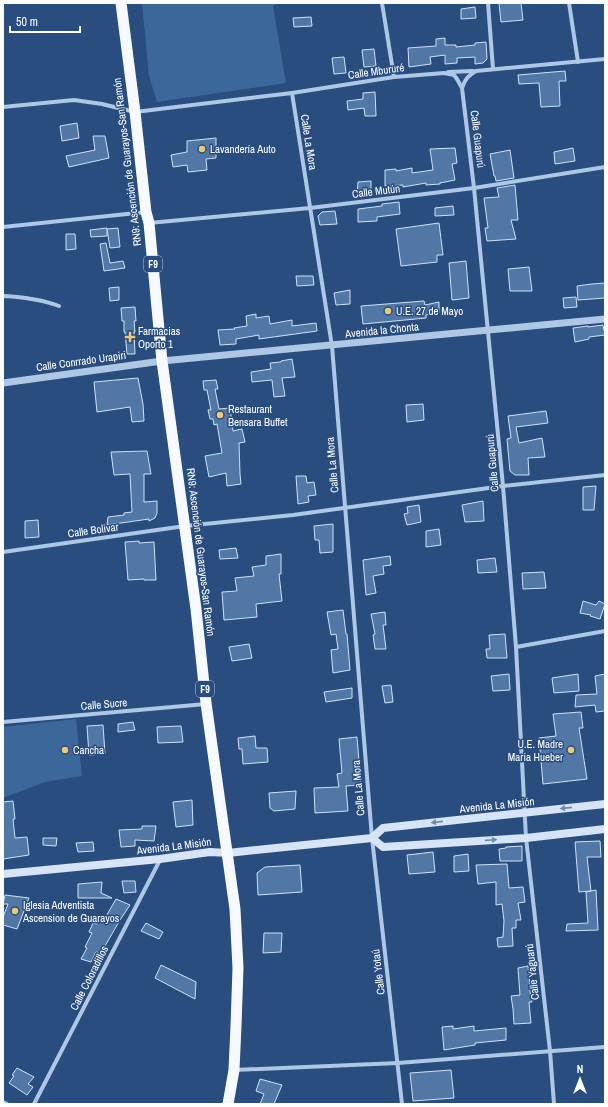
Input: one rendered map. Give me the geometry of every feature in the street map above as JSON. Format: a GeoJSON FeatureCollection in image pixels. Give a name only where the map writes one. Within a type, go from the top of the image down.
{"type":"FeatureCollection","features":[{"type":"Feature","properties":{"kind":"highway","name":"RN9: Ascención de Guarayos-San Ramón"},"geometry":{"type":"LineString","coordinates":[[121,3],[146,212],[149,223],[162,361],[196,609],[206,704],[235,909],[238,968],[236,1026],[234,1070],[228,1104]]}},
{"type":"Feature","properties":{"kind":"main road","name":"Avenida La Misión"},"geometry":{"type":"LineString","coordinates":[[3,874],[160,859],[210,852],[228,853],[372,838],[382,828],[605,804]]}},
{"type":"Feature","properties":{"kind":"main road"},"geometry":{"type":"LineString","coordinates":[[372,838],[383,847],[526,838],[605,829]]}},
{"type":"Feature","properties":{"kind":"street"},"geometry":{"type":"LineString","coordinates":[[382,3],[394,77]]}},
{"type":"Feature","properties":{"kind":"street"},"geometry":{"type":"LineString","coordinates":[[488,3],[493,69]]}},
{"type":"Feature","properties":{"kind":"street"},"geometry":{"type":"LineString","coordinates":[[569,3],[578,62]]}},
{"type":"Feature","properties":{"kind":"street"},"geometry":{"type":"LineString","coordinates":[[462,88],[465,79],[476,71],[605,60]]}},
{"type":"Feature","properties":{"kind":"street","name":"Calle Mbururé"},"geometry":{"type":"LineString","coordinates":[[135,112],[292,93],[394,77],[444,72],[476,71]]}},
{"type":"Feature","properties":{"kind":"street"},"geometry":{"type":"LineString","coordinates":[[444,72],[454,75],[462,88]]}},
{"type":"Feature","properties":{"kind":"street","name":"Calle Guapurú"},"geometry":{"type":"LineString","coordinates":[[462,88],[474,188],[503,486],[516,647],[526,838]]}},
{"type":"Feature","properties":{"kind":"street","name":"Calle La Mora"},"geometry":{"type":"LineString","coordinates":[[292,93],[332,346],[372,838]]}},
{"type":"Feature","properties":{"kind":"street"},"geometry":{"type":"LineString","coordinates":[[3,107],[74,100],[102,104],[135,112]]}},
{"type":"Feature","properties":{"kind":"street","name":"Calle Mutún"},"geometry":{"type":"LineString","coordinates":[[149,223],[310,208],[474,188],[605,167]]}},
{"type":"Feature","properties":{"kind":"street"},"geometry":{"type":"LineString","coordinates":[[3,227],[146,212]]}},
{"type":"Feature","properties":{"kind":"street"},"geometry":{"type":"LineString","coordinates":[[3,296],[49,302],[59,306]]}},
{"type":"Feature","properties":{"kind":"street","name":"Avenida la Chonta"},"geometry":{"type":"LineString","coordinates":[[162,361],[605,319]]}},
{"type":"Feature","properties":{"kind":"street","name":"Calle Conrrado Urapiri"},"geometry":{"type":"LineString","coordinates":[[3,383],[162,361]]}},
{"type":"Feature","properties":{"kind":"street","name":"Calle Bolivar"},"geometry":{"type":"LineString","coordinates":[[3,552],[185,526],[293,515],[503,486],[605,475]]}},
{"type":"Feature","properties":{"kind":"street"},"geometry":{"type":"LineString","coordinates":[[516,647],[605,631]]}},
{"type":"Feature","properties":{"kind":"street","name":"Calle Sucre"},"geometry":{"type":"LineString","coordinates":[[3,722],[206,704]]}},
{"type":"Feature","properties":{"kind":"street","name":"Calle Yotaú"},"geometry":{"type":"LineString","coordinates":[[372,838],[402,1104]]}},
{"type":"Feature","properties":{"kind":"street","name":"Calle Yaguarú"},"geometry":{"type":"LineString","coordinates":[[526,838],[550,1051],[554,1104]]}},
{"type":"Feature","properties":{"kind":"street","name":"Calle Coloradillos"},"geometry":{"type":"LineString","coordinates":[[34,1104],[160,859]]}},
{"type":"Feature","properties":{"kind":"street"},"geometry":{"type":"LineString","coordinates":[[234,1070],[398,1063],[605,1046]]}},
{"type":"Feature","properties":{"kind":"street"},"geometry":{"type":"LineString","coordinates":[[3,1102],[7,1104]]}},
{"type":"Feature","properties":{"kind":"shaded area"},"geometry":{"type":"Polygon","coordinates":[[[142,3],[279,3],[273,6],[286,83],[157,102],[149,76],[142,3]]]}},
{"type":"Feature","properties":{"kind":"shaded area"},"geometry":{"type":"Polygon","coordinates":[[[76,719],[82,776],[45,782],[3,798],[3,727],[76,719]]]}},
{"type":"Feature","properties":{"kind":"building"},"geometry":{"type":"Polygon","coordinates":[[[499,3],[521,3],[523,20],[501,22],[499,3]]]}},
{"type":"Feature","properties":{"kind":"building"},"geometry":{"type":"Polygon","coordinates":[[[475,7],[476,18],[461,19],[461,9],[475,7]]]}},
{"type":"Feature","properties":{"kind":"building"},"geometry":{"type":"Polygon","coordinates":[[[311,17],[312,26],[294,27],[293,18],[311,17]]]}},
{"type":"Feature","properties":{"kind":"building"},"geometry":{"type":"Polygon","coordinates":[[[445,38],[445,45],[456,45],[456,47],[486,42],[487,59],[483,63],[475,64],[475,57],[457,58],[457,63],[445,64],[445,55],[430,57],[431,64],[409,67],[408,48],[436,46],[436,39],[445,38]]]}},
{"type":"Feature","properties":{"kind":"building"},"geometry":{"type":"Polygon","coordinates":[[[374,49],[376,66],[364,67],[362,50],[374,49]]]}},
{"type":"Feature","properties":{"kind":"building"},"geometry":{"type":"Polygon","coordinates":[[[344,57],[346,73],[334,74],[332,58],[344,57]]]}},
{"type":"Feature","properties":{"kind":"building"},"geometry":{"type":"Polygon","coordinates":[[[565,71],[566,81],[559,81],[560,106],[541,107],[539,83],[519,84],[518,75],[565,71]]]}},
{"type":"Feature","properties":{"kind":"building"},"geometry":{"type":"Polygon","coordinates":[[[375,92],[376,116],[365,116],[364,108],[348,110],[347,101],[363,99],[363,93],[375,92]]]}},
{"type":"Feature","properties":{"kind":"building"},"geometry":{"type":"Polygon","coordinates":[[[77,123],[79,138],[62,141],[60,126],[77,123]]]}},
{"type":"Feature","properties":{"kind":"building"},"geometry":{"type":"Polygon","coordinates":[[[93,136],[105,136],[109,158],[69,167],[66,156],[95,150],[93,136]]]}},
{"type":"Feature","properties":{"kind":"building"},"geometry":{"type":"Polygon","coordinates":[[[216,138],[216,158],[206,159],[207,170],[188,172],[187,165],[173,167],[171,155],[187,152],[187,141],[216,138]]]}},
{"type":"Feature","properties":{"kind":"building"},"geometry":{"type":"Polygon","coordinates":[[[455,148],[457,163],[452,164],[455,180],[440,184],[426,185],[426,183],[403,187],[403,185],[385,186],[385,170],[396,169],[396,171],[412,168],[412,173],[433,170],[430,149],[455,148]]]}},
{"type":"Feature","properties":{"kind":"building"},"geometry":{"type":"Polygon","coordinates":[[[573,148],[575,161],[555,164],[554,152],[573,148]]]}},
{"type":"Feature","properties":{"kind":"building"},"geometry":{"type":"Polygon","coordinates":[[[510,150],[514,178],[496,181],[490,154],[510,150]]]}},
{"type":"Feature","properties":{"kind":"building"},"geometry":{"type":"Polygon","coordinates":[[[371,181],[371,193],[357,194],[358,182],[371,181]]]}},
{"type":"Feature","properties":{"kind":"building"},"geometry":{"type":"Polygon","coordinates":[[[515,185],[518,220],[511,220],[516,239],[487,241],[485,228],[488,228],[484,198],[499,197],[497,188],[515,185]]]}},
{"type":"Feature","properties":{"kind":"building"},"geometry":{"type":"Polygon","coordinates":[[[399,202],[400,214],[377,217],[377,221],[358,222],[358,209],[399,202]]]}},
{"type":"Feature","properties":{"kind":"building"},"geometry":{"type":"Polygon","coordinates":[[[453,206],[454,215],[435,216],[435,208],[453,206]]]}},
{"type":"Feature","properties":{"kind":"building"},"geometry":{"type":"Polygon","coordinates":[[[335,211],[337,224],[320,225],[318,216],[322,212],[335,211]]]}},
{"type":"Feature","properties":{"kind":"building"},"geometry":{"type":"Polygon","coordinates":[[[439,223],[443,255],[437,255],[437,262],[401,266],[396,229],[439,223]]]}},
{"type":"Feature","properties":{"kind":"building"},"geometry":{"type":"Polygon","coordinates":[[[107,228],[107,236],[91,237],[90,230],[107,228]]]}},
{"type":"Feature","properties":{"kind":"building"},"geometry":{"type":"Polygon","coordinates":[[[118,228],[120,247],[110,248],[107,229],[118,228]]]}},
{"type":"Feature","properties":{"kind":"building"},"geometry":{"type":"Polygon","coordinates":[[[66,234],[75,234],[76,249],[66,250],[66,234]]]}},
{"type":"Feature","properties":{"kind":"building"},"geometry":{"type":"Polygon","coordinates":[[[106,243],[110,263],[123,261],[125,268],[104,271],[100,244],[106,243]]]}},
{"type":"Feature","properties":{"kind":"building"},"geometry":{"type":"Polygon","coordinates":[[[466,261],[469,298],[452,300],[449,263],[466,261]]]}},
{"type":"Feature","properties":{"kind":"building"},"geometry":{"type":"Polygon","coordinates":[[[529,267],[532,291],[510,291],[508,269],[529,267]]]}},
{"type":"Feature","properties":{"kind":"building"},"geometry":{"type":"Polygon","coordinates":[[[296,276],[313,276],[314,285],[297,286],[296,276]]]}},
{"type":"Feature","properties":{"kind":"building"},"geometry":{"type":"Polygon","coordinates":[[[605,283],[605,298],[578,300],[577,286],[605,283]]]}},
{"type":"Feature","properties":{"kind":"building"},"geometry":{"type":"Polygon","coordinates":[[[119,287],[119,300],[110,301],[109,288],[119,287]]]}},
{"type":"Feature","properties":{"kind":"building"},"geometry":{"type":"Polygon","coordinates":[[[350,290],[350,304],[336,305],[334,293],[350,290]]]}},
{"type":"Feature","properties":{"kind":"building"},"geometry":{"type":"Polygon","coordinates":[[[576,297],[577,307],[564,308],[563,298],[576,297]]]}},
{"type":"Feature","properties":{"kind":"building"},"geometry":{"type":"Polygon","coordinates":[[[424,301],[425,305],[439,302],[439,313],[426,315],[426,318],[363,324],[361,306],[424,301]]]}},
{"type":"Feature","properties":{"kind":"building"},"geometry":{"type":"Polygon","coordinates":[[[135,307],[135,354],[127,354],[124,321],[122,321],[121,308],[135,307]]]}},
{"type":"Feature","properties":{"kind":"building"},"geometry":{"type":"Polygon","coordinates":[[[256,314],[256,318],[269,316],[270,324],[292,320],[292,326],[316,323],[317,331],[259,339],[259,335],[236,339],[236,344],[220,345],[218,330],[235,329],[234,328],[247,326],[246,316],[256,314]]]}},
{"type":"Feature","properties":{"kind":"building"},"geometry":{"type":"Polygon","coordinates":[[[603,325],[605,335],[589,337],[589,339],[575,342],[573,328],[603,325]]]}},
{"type":"Feature","properties":{"kind":"building"},"geometry":{"type":"Polygon","coordinates":[[[292,359],[295,377],[282,378],[285,396],[274,397],[272,380],[252,382],[251,372],[271,369],[270,363],[292,359]]]}},
{"type":"Feature","properties":{"kind":"building"},"geometry":{"type":"Polygon","coordinates":[[[138,378],[143,404],[144,421],[132,422],[130,407],[97,412],[94,382],[138,378]]]}},
{"type":"Feature","properties":{"kind":"building"},"geometry":{"type":"Polygon","coordinates":[[[216,380],[218,389],[215,389],[219,409],[230,408],[233,431],[242,429],[245,442],[239,443],[241,484],[227,486],[226,473],[209,477],[205,456],[222,453],[217,424],[214,425],[213,419],[210,419],[208,410],[211,410],[207,390],[204,390],[203,381],[216,380]]]}},
{"type":"Feature","properties":{"kind":"building"},"geometry":{"type":"Polygon","coordinates":[[[423,404],[424,420],[407,422],[406,405],[423,404]]]}},
{"type":"Feature","properties":{"kind":"building"},"geometry":{"type":"Polygon","coordinates":[[[546,411],[548,423],[516,427],[519,443],[542,438],[545,457],[528,458],[529,475],[515,475],[510,471],[507,439],[511,438],[508,416],[546,411]]]}},
{"type":"Feature","properties":{"kind":"building"},"geometry":{"type":"Polygon","coordinates":[[[147,451],[151,474],[144,474],[144,502],[157,501],[157,513],[155,518],[149,521],[149,519],[107,525],[108,517],[124,515],[124,513],[132,512],[130,474],[114,475],[111,452],[147,451]]]}},
{"type":"Feature","properties":{"kind":"building"},"geometry":{"type":"Polygon","coordinates":[[[296,476],[306,476],[307,483],[314,482],[316,495],[308,496],[309,502],[298,504],[296,476]]]}},
{"type":"Feature","properties":{"kind":"building"},"geometry":{"type":"Polygon","coordinates":[[[596,486],[594,510],[583,510],[583,487],[596,486]]]}},
{"type":"Feature","properties":{"kind":"building"},"geometry":{"type":"Polygon","coordinates":[[[483,501],[484,521],[465,522],[462,505],[483,501]]]}},
{"type":"Feature","properties":{"kind":"building"},"geometry":{"type":"Polygon","coordinates":[[[419,505],[421,522],[407,525],[404,514],[408,513],[407,507],[419,505]]]}},
{"type":"Feature","properties":{"kind":"building"},"geometry":{"type":"Polygon","coordinates":[[[38,520],[39,537],[25,538],[25,521],[38,520]]]}},
{"type":"Feature","properties":{"kind":"building"},"geometry":{"type":"Polygon","coordinates":[[[333,524],[333,552],[320,553],[319,540],[315,540],[314,526],[333,524]]]}},
{"type":"Feature","properties":{"kind":"building"},"geometry":{"type":"Polygon","coordinates":[[[439,529],[441,545],[426,547],[426,531],[439,529]]]}},
{"type":"Feature","properties":{"kind":"building"},"geometry":{"type":"Polygon","coordinates":[[[139,541],[139,543],[154,542],[156,580],[128,580],[125,542],[139,541]]]}},
{"type":"Feature","properties":{"kind":"building"},"geometry":{"type":"Polygon","coordinates":[[[236,548],[238,558],[220,559],[219,550],[236,548]]]}},
{"type":"Feature","properties":{"kind":"building"},"geometry":{"type":"Polygon","coordinates":[[[281,554],[281,574],[279,574],[282,601],[256,604],[257,617],[224,620],[222,592],[237,591],[235,578],[254,576],[252,567],[266,565],[266,556],[281,554]]]}},
{"type":"Feature","properties":{"kind":"building"},"geometry":{"type":"Polygon","coordinates":[[[390,556],[391,565],[383,566],[384,574],[373,576],[376,593],[366,595],[363,560],[390,556]]]}},
{"type":"Feature","properties":{"kind":"building"},"geometry":{"type":"Polygon","coordinates":[[[495,558],[497,572],[478,573],[477,560],[495,558]]]}},
{"type":"Feature","properties":{"kind":"building"},"geometry":{"type":"Polygon","coordinates":[[[544,572],[546,588],[523,589],[522,573],[544,572]]]}},
{"type":"Feature","properties":{"kind":"building"},"geometry":{"type":"Polygon","coordinates":[[[583,601],[596,605],[599,601],[605,604],[600,619],[590,616],[591,615],[580,613],[583,601]]]}},
{"type":"Feature","properties":{"kind":"building"},"geometry":{"type":"Polygon","coordinates":[[[343,610],[350,670],[333,673],[331,650],[338,649],[336,634],[331,635],[327,612],[343,610]]]}},
{"type":"Feature","properties":{"kind":"building"},"geometry":{"type":"Polygon","coordinates":[[[385,612],[386,625],[383,625],[386,649],[375,649],[373,635],[375,634],[371,614],[385,612]]]}},
{"type":"Feature","properties":{"kind":"building"},"geometry":{"type":"Polygon","coordinates":[[[505,634],[507,658],[487,658],[486,649],[490,649],[489,635],[505,634]]]}},
{"type":"Feature","properties":{"kind":"building"},"geometry":{"type":"Polygon","coordinates":[[[249,644],[252,658],[232,661],[229,647],[249,644]]]}},
{"type":"Feature","properties":{"kind":"building"},"geometry":{"type":"Polygon","coordinates":[[[509,674],[510,690],[493,691],[491,676],[509,674]]]}},
{"type":"Feature","properties":{"kind":"building"},"geometry":{"type":"Polygon","coordinates":[[[578,674],[579,691],[554,693],[552,678],[578,674]]]}},
{"type":"Feature","properties":{"kind":"building"},"geometry":{"type":"Polygon","coordinates":[[[605,674],[605,711],[596,712],[595,705],[575,707],[576,695],[597,694],[595,676],[605,674]]]}},
{"type":"Feature","properties":{"kind":"building"},"geometry":{"type":"Polygon","coordinates":[[[391,685],[393,702],[385,703],[382,686],[391,685]]]}},
{"type":"Feature","properties":{"kind":"building"},"geometry":{"type":"Polygon","coordinates":[[[352,688],[352,698],[326,702],[324,692],[352,688]]]}},
{"type":"Feature","properties":{"kind":"building"},"geometry":{"type":"Polygon","coordinates":[[[581,712],[583,728],[579,728],[587,779],[543,784],[539,738],[556,736],[553,714],[581,712]]]}},
{"type":"Feature","properties":{"kind":"building"},"geometry":{"type":"Polygon","coordinates":[[[133,722],[135,730],[118,732],[118,724],[133,722]]]}},
{"type":"Feature","properties":{"kind":"building"},"geometry":{"type":"Polygon","coordinates":[[[103,725],[105,754],[89,755],[87,726],[103,725]]]}},
{"type":"Feature","properties":{"kind":"building"},"geometry":{"type":"Polygon","coordinates":[[[181,726],[183,742],[158,743],[157,727],[181,726]]]}},
{"type":"Feature","properties":{"kind":"building"},"geometry":{"type":"Polygon","coordinates":[[[255,736],[256,748],[267,748],[268,762],[243,764],[242,749],[239,749],[238,738],[255,736]]]}},
{"type":"Feature","properties":{"kind":"building"},"geometry":{"type":"Polygon","coordinates":[[[357,737],[361,785],[346,786],[348,811],[315,813],[314,788],[339,787],[337,774],[342,773],[339,739],[357,737]]]}},
{"type":"Feature","properties":{"kind":"building"},"geometry":{"type":"Polygon","coordinates":[[[296,791],[295,809],[274,811],[270,808],[269,793],[296,791]]]}},
{"type":"Feature","properties":{"kind":"building"},"geometry":{"type":"Polygon","coordinates":[[[192,800],[193,825],[176,827],[173,802],[192,800]]]}},
{"type":"Feature","properties":{"kind":"building"},"geometry":{"type":"Polygon","coordinates":[[[13,801],[15,838],[27,837],[29,855],[3,859],[3,802],[13,801]]]}},
{"type":"Feature","properties":{"kind":"building"},"geometry":{"type":"Polygon","coordinates":[[[142,826],[156,826],[154,841],[135,840],[135,846],[121,847],[119,830],[142,829],[142,826]]]}},
{"type":"Feature","properties":{"kind":"building"},"geometry":{"type":"Polygon","coordinates":[[[43,838],[57,838],[56,846],[43,845],[43,838]]]}},
{"type":"Feature","properties":{"kind":"building"},"geometry":{"type":"Polygon","coordinates":[[[600,841],[601,857],[587,857],[591,891],[579,892],[575,842],[600,841]]]}},
{"type":"Feature","properties":{"kind":"building"},"geometry":{"type":"Polygon","coordinates":[[[93,842],[94,851],[78,852],[76,843],[93,842]]]}},
{"type":"Feature","properties":{"kind":"building"},"geometry":{"type":"Polygon","coordinates":[[[522,846],[522,861],[500,861],[499,849],[522,846]]]}},
{"type":"Feature","properties":{"kind":"building"},"geometry":{"type":"Polygon","coordinates":[[[433,852],[435,872],[409,874],[407,855],[433,852]]]}},
{"type":"Feature","properties":{"kind":"building"},"geometry":{"type":"Polygon","coordinates":[[[468,854],[469,871],[454,872],[454,856],[468,854]]]}},
{"type":"Feature","properties":{"kind":"building"},"geometry":{"type":"Polygon","coordinates":[[[507,864],[509,888],[523,887],[525,902],[518,903],[521,920],[516,920],[516,928],[512,928],[513,946],[498,947],[497,938],[503,937],[504,921],[502,904],[496,905],[496,882],[478,884],[476,865],[507,864]]]}},
{"type":"Feature","properties":{"kind":"building"},"geometry":{"type":"Polygon","coordinates":[[[300,865],[302,892],[258,895],[257,873],[265,867],[300,865]]]}},
{"type":"Feature","properties":{"kind":"building"},"geometry":{"type":"Polygon","coordinates":[[[122,881],[135,881],[136,892],[124,893],[122,881]]]}},
{"type":"Feature","properties":{"kind":"building"},"geometry":{"type":"Polygon","coordinates":[[[102,882],[101,893],[112,898],[78,898],[78,884],[102,882]]]}},
{"type":"Feature","properties":{"kind":"building"},"geometry":{"type":"Polygon","coordinates":[[[596,890],[598,930],[566,931],[567,924],[588,923],[586,892],[596,890]]]}},
{"type":"Feature","properties":{"kind":"building","name":"Iglesia Adventista Ascension de Guarayos"},"geometry":{"type":"Polygon","coordinates":[[[5,895],[29,898],[17,929],[3,925],[3,917],[8,904],[3,904],[5,895]]]}},
{"type":"Feature","properties":{"kind":"building"},"geometry":{"type":"Polygon","coordinates":[[[116,899],[130,905],[101,953],[96,952],[91,962],[81,959],[87,948],[85,947],[92,933],[89,932],[93,923],[97,924],[100,919],[104,920],[116,899]]]}},
{"type":"Feature","properties":{"kind":"building"},"geometry":{"type":"Polygon","coordinates":[[[146,923],[163,932],[159,939],[141,931],[146,923]]]}},
{"type":"Feature","properties":{"kind":"building"},"geometry":{"type":"Polygon","coordinates":[[[264,933],[282,933],[281,952],[263,953],[264,933]]]}},
{"type":"Feature","properties":{"kind":"building"},"geometry":{"type":"Polygon","coordinates":[[[161,965],[196,982],[195,999],[155,978],[161,965]]]}},
{"type":"Feature","properties":{"kind":"building"},"geometry":{"type":"Polygon","coordinates":[[[528,966],[529,986],[532,1002],[529,1002],[531,1023],[514,1024],[511,996],[520,995],[518,968],[528,966]]]}},
{"type":"Feature","properties":{"kind":"building"},"geometry":{"type":"Polygon","coordinates":[[[453,1026],[453,1029],[474,1026],[474,1031],[506,1028],[506,1040],[475,1043],[475,1045],[444,1050],[442,1027],[453,1026]]]}},
{"type":"Feature","properties":{"kind":"building"},"geometry":{"type":"Polygon","coordinates":[[[17,1068],[34,1077],[28,1084],[33,1087],[27,1095],[9,1083],[17,1068]]]}},
{"type":"Feature","properties":{"kind":"building"},"geometry":{"type":"Polygon","coordinates":[[[451,1070],[454,1098],[413,1101],[410,1073],[451,1070]]]}},
{"type":"Feature","properties":{"kind":"building"},"geometry":{"type":"Polygon","coordinates":[[[260,1079],[282,1085],[274,1104],[260,1104],[264,1094],[256,1091],[260,1079]]]}},
{"type":"Feature","properties":{"kind":"place","name":"Lavandería Auto"},"geometry":{"type":"Point","coordinates":[202,149]}},
{"type":"Feature","properties":{"kind":"place","name":"U.E. 27 de Mayo"},"geometry":{"type":"Point","coordinates":[388,311]}},
{"type":"Feature","properties":{"kind":"place","name":"Farmacias Oporto 1"},"geometry":{"type":"Point","coordinates":[130,337]}},
{"type":"Feature","properties":{"kind":"place","name":"Restaurant Bensara Buffet"},"geometry":{"type":"Point","coordinates":[220,415]}},
{"type":"Feature","properties":{"kind":"place","name":"Cancha"},"geometry":{"type":"Point","coordinates":[65,750]}},
{"type":"Feature","properties":{"kind":"place","name":"U.E. Madre Maria Hueber"},"geometry":{"type":"Point","coordinates":[571,750]}},
{"type":"Feature","properties":{"kind":"place","name":"Iglesia Adventista Ascension de Guarayos"},"geometry":{"type":"Point","coordinates":[15,911]}}]}
